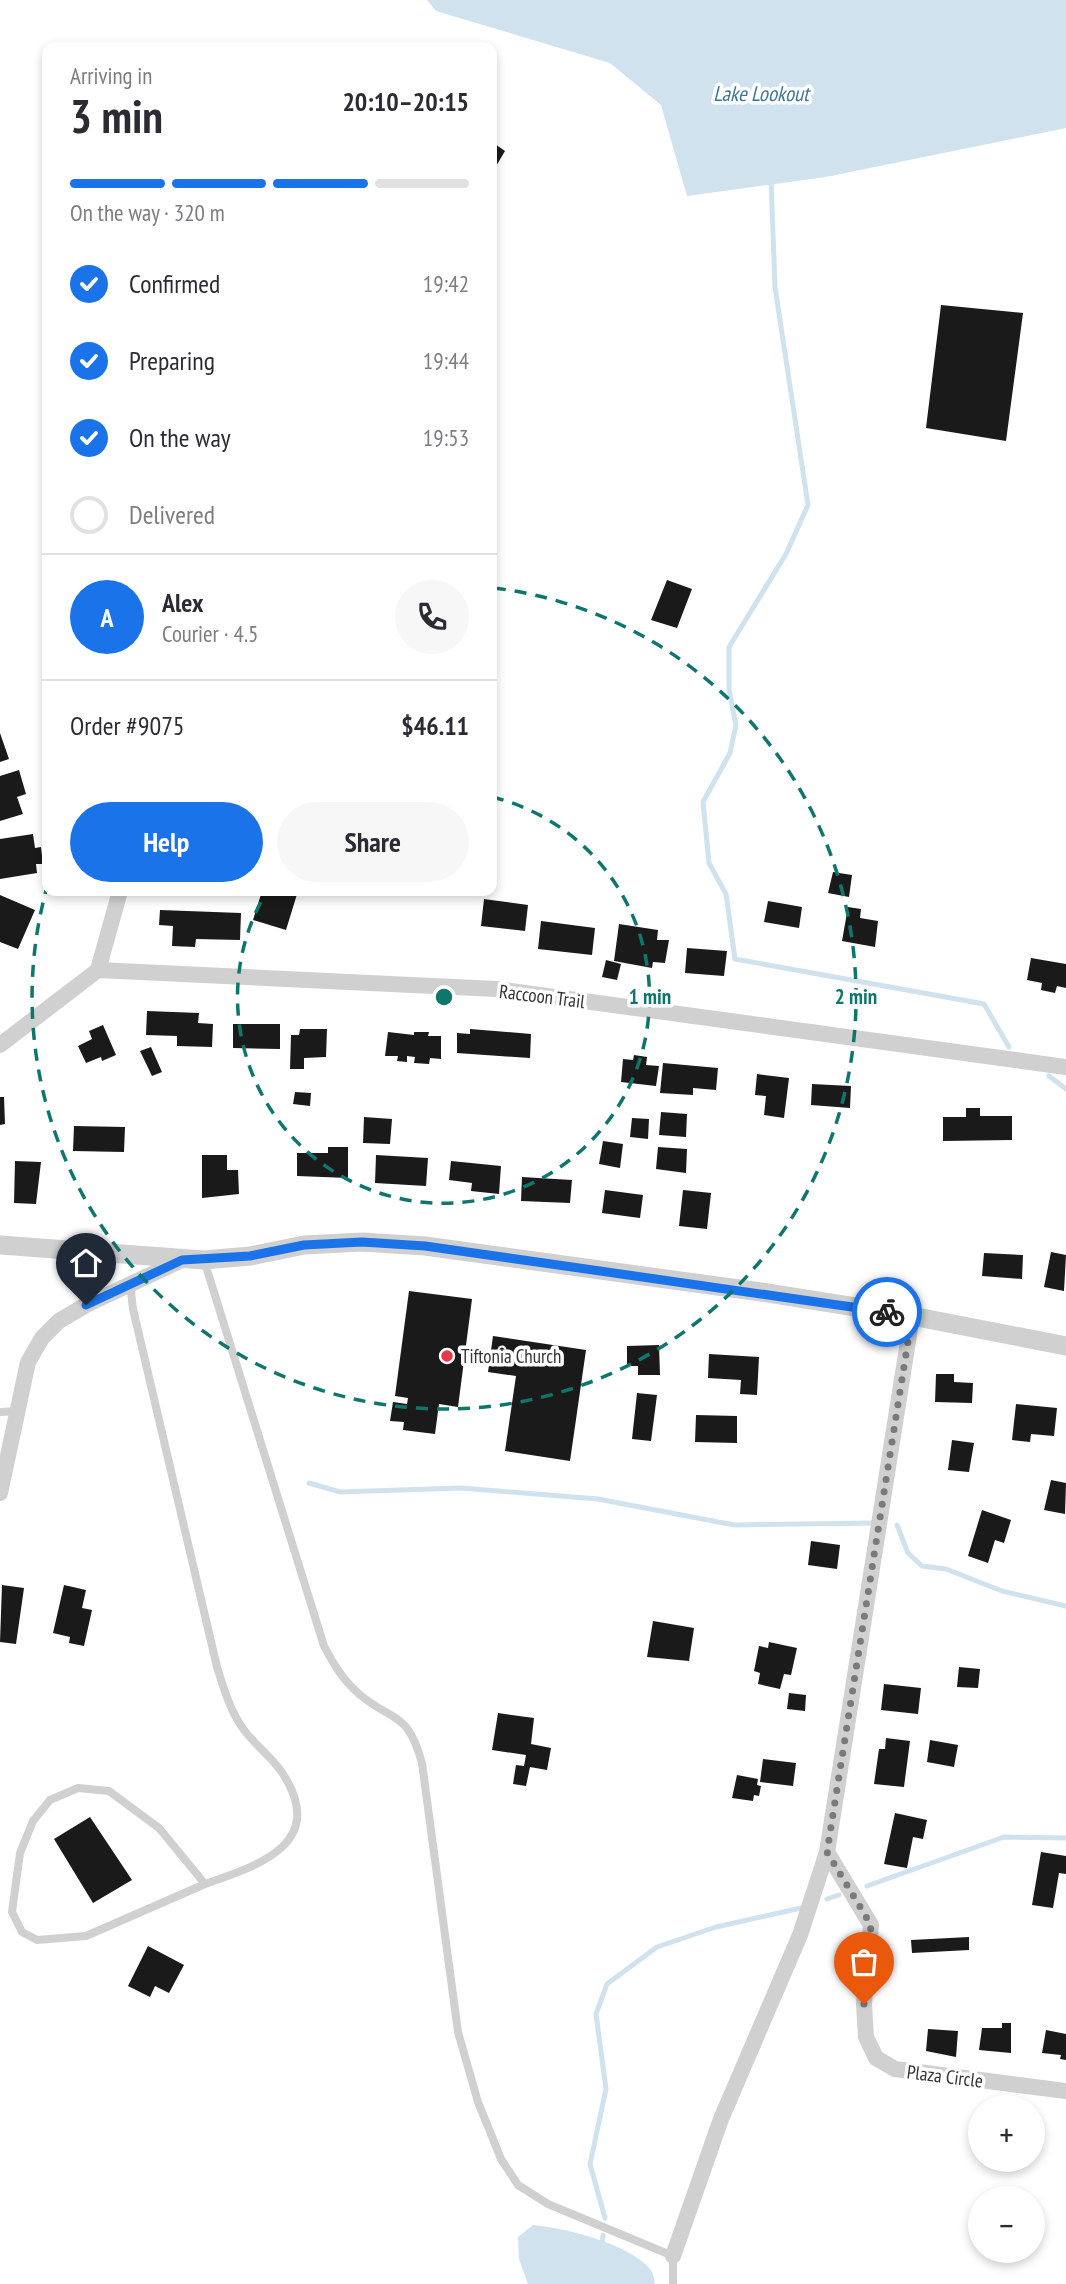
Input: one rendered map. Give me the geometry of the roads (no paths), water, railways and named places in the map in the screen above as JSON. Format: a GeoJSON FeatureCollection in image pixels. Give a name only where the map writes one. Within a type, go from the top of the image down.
{"type":"FeatureCollection","features":[{"type":"Feature","properties":{"kind":"street"},"geometry":{"type":"LineString","coordinates":[[0,1045],[98,970],[119,896]]}},
{"type":"Feature","properties":{"kind":"street","name":"Raccoon Trail"},"geometry":{"type":"LineString","coordinates":[[98,970],[496,989],[1066,1067]]}},
{"type":"Feature","properties":{"kind":"street"},"geometry":{"type":"LineString","coordinates":[[0,1245],[182,1260],[250,1256],[304,1245],[362,1242],[425,1246],[912,1316],[1066,1346]]}},
{"type":"Feature","properties":{"kind":"street"},"geometry":{"type":"LineString","coordinates":[[0,1493],[28,1362],[42,1338],[59,1321],[182,1260]]}},
{"type":"Feature","properties":{"kind":"street"},"geometry":{"type":"LineString","coordinates":[[673,2256],[721,2119],[800,1935],[827,1852],[912,1316]]}},
{"type":"Feature","properties":{"kind":"street","name":"Plaza Circle"},"geometry":{"type":"LineString","coordinates":[[827,1852],[871,1925],[864,2004],[866,2037],[876,2059],[895,2069],[1066,2091]]}},
{"type":"Feature","properties":{"kind":"lane"},"geometry":{"type":"LineString","coordinates":[[204,1260],[324,1646],[340,1676],[361,1696],[400,1718],[414,1734],[422,1763],[458,2032],[478,2102],[501,2159],[518,2185],[548,2204],[673,2256],[673,2284]]}},
{"type":"Feature","properties":{"kind":"lane"},"geometry":{"type":"LineString","coordinates":[[131,1283],[133,1310],[217,1667],[231,1709],[244,1730],[282,1772],[291,1789],[296,1812],[293,1831],[272,1858],[257,1866],[205,1884],[86,1937],[60,1941],[37,1940],[22,1932],[12,1912],[20,1853],[33,1821],[50,1800],[78,1788],[109,1791],[159,1828],[205,1884]]}},
{"type":"Feature","properties":{"kind":"lane"},"geometry":{"type":"LineString","coordinates":[[0,1412],[18,1411]]}},
{"type":"Feature","properties":{"kind":"water","name":"Lake Lookout"},"geometry":{"type":"Polygon","coordinates":[[[427,0],[1066,0],[1066,128],[826,177],[687,196],[661,105],[610,63],[436,11],[427,0]]]}},
{"type":"Feature","properties":{"kind":"water"},"geometry":{"type":"Polygon","coordinates":[[[533,2225],[562,2229],[612,2244],[650,2269],[655,2284],[528,2284],[519,2259],[518,2237],[533,2225]]]}},
{"type":"Feature","properties":{"kind":"waterway"},"geometry":{"type":"LineString","coordinates":[[771,180],[775,287],[808,505],[786,554],[729,647],[729,690],[736,725],[730,753],[703,802],[709,863],[726,894],[735,959],[984,1004],[1009,1047]]}},
{"type":"Feature","properties":{"kind":"waterway"},"geometry":{"type":"LineString","coordinates":[[1049,1076],[1066,1089]]}},
{"type":"Feature","properties":{"kind":"waterway"},"geometry":{"type":"LineString","coordinates":[[309,1483],[340,1492],[461,1488],[598,1499],[734,1525],[874,1523]]}},
{"type":"Feature","properties":{"kind":"waterway"},"geometry":{"type":"LineString","coordinates":[[897,1525],[908,1553],[922,1566],[946,1569],[1002,1591],[1066,1606]]}},
{"type":"Feature","properties":{"kind":"waterway"},"geometry":{"type":"LineString","coordinates":[[867,1886],[1004,1837],[1066,1838]]}},
{"type":"Feature","properties":{"kind":"waterway"},"geometry":{"type":"LineString","coordinates":[[827,1899],[839,1895]]}},
{"type":"Feature","properties":{"kind":"waterway"},"geometry":{"type":"LineString","coordinates":[[605,2218],[590,2164],[606,2089],[596,2014],[607,1984],[657,1947],[716,1927],[801,1908]]}},
{"type":"Feature","properties":{"kind":"waterway"},"geometry":{"type":"LineString","coordinates":[[602,2246],[603,2235]]}},
{"type":"Feature","properties":{"kind":"place","name":"Tiftonia Church"},"geometry":{"type":"Point","coordinates":[447,1356]}}]}
